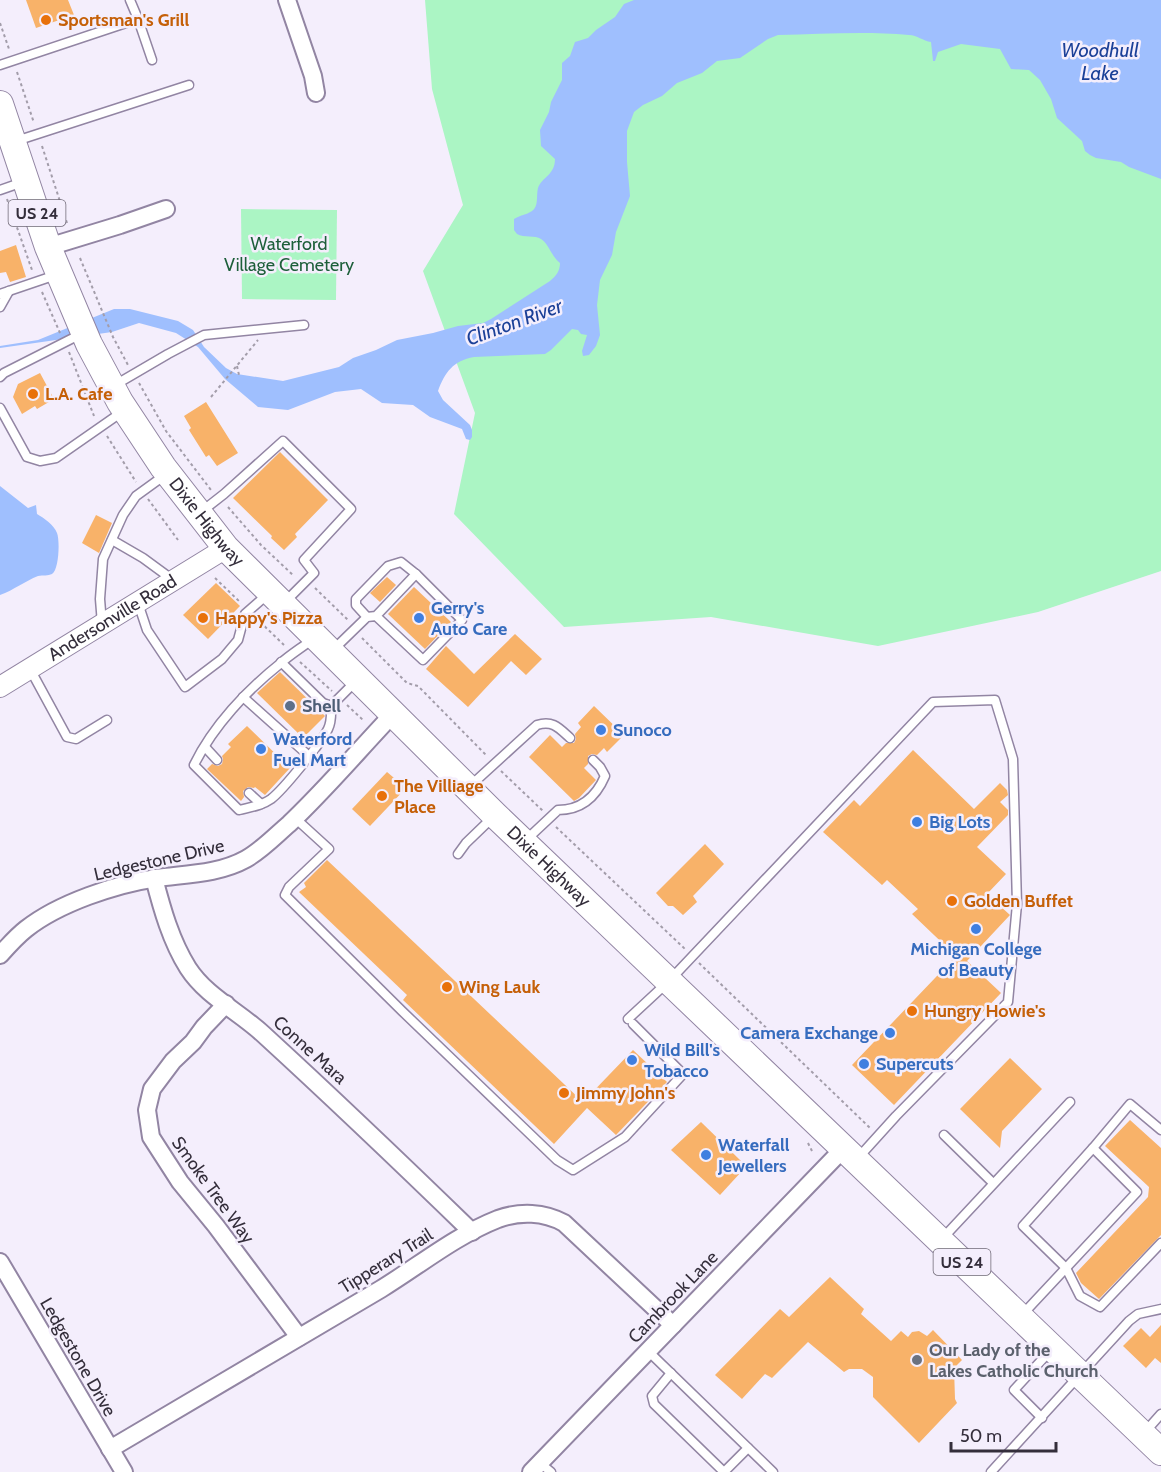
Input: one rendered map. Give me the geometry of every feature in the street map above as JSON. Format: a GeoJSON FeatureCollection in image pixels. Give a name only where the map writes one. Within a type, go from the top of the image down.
{"type":"FeatureCollection","features":[{"type":"Feature","properties":{"kind":"main road","name":"Dixie Highway"},"geometry":{"type":"LineString","coordinates":[[5,123],[48,247],[48,278],[81,334],[123,381],[125,409],[168,472],[226,549],[467,788],[1161,1452]]}},
{"type":"Feature","properties":{"kind":"street"},"geometry":{"type":"LineString","coordinates":[[287,0],[313,76],[316,93]]}},
{"type":"Feature","properties":{"kind":"street"},"geometry":{"type":"LineString","coordinates":[[48,247],[166,209]]}},
{"type":"Feature","properties":{"kind":"street","name":"Andersonville Road"},"geometry":{"type":"LineString","coordinates":[[0,687],[226,549]]}},
{"type":"Feature","properties":{"kind":"street","name":"Ledgestone Drive"},"geometry":{"type":"LineString","coordinates":[[0,955],[26,928],[69,904],[111,888],[154,878],[217,869],[246,859],[295,818],[393,714]]}},
{"type":"Feature","properties":{"kind":"street","name":"Conne Mara"},"geometry":{"type":"LineString","coordinates":[[154,878],[163,913],[188,968],[201,985],[260,1031],[472,1232]]}},
{"type":"Feature","properties":{"kind":"street","name":"Smoke Tree Way"},"geometry":{"type":"LineString","coordinates":[[226,1005],[173,1061],[152,1089],[147,1110],[151,1137],[180,1182],[216,1226],[298,1337]]}},
{"type":"Feature","properties":{"kind":"street","name":"Cambrook Lane"},"geometry":{"type":"LineString","coordinates":[[541,1469],[673,1325],[849,1155]]}},
{"type":"Feature","properties":{"kind":"street","name":"Tipperary Trail"},"geometry":{"type":"LineString","coordinates":[[110,1449],[472,1232],[500,1219],[522,1214],[544,1214],[564,1223],[673,1325]]}},
{"type":"Feature","properties":{"kind":"street","name":"Ledgestone Drive"},"geometry":{"type":"LineString","coordinates":[[0,1262],[124,1472]]}},
{"type":"Feature","properties":{"kind":"lane"},"geometry":{"type":"LineString","coordinates":[[130,0],[152,60]]}},
{"type":"Feature","properties":{"kind":"lane"},"geometry":{"type":"LineString","coordinates":[[0,65],[138,19]]}},
{"type":"Feature","properties":{"kind":"lane"},"geometry":{"type":"LineString","coordinates":[[5,123],[38,134],[189,85]]}},
{"type":"Feature","properties":{"kind":"lane"},"geometry":{"type":"LineString","coordinates":[[0,190],[27,181]]}},
{"type":"Feature","properties":{"kind":"lane"},"geometry":{"type":"LineString","coordinates":[[0,307],[4,293],[48,278]]}},
{"type":"Feature","properties":{"kind":"lane"},"geometry":{"type":"LineString","coordinates":[[123,381],[204,335],[304,325]]}},
{"type":"Feature","properties":{"kind":"lane"},"geometry":{"type":"LineString","coordinates":[[0,377],[81,334]]}},
{"type":"Feature","properties":{"kind":"lane"},"geometry":{"type":"LineString","coordinates":[[0,408],[27,457],[40,461],[56,458],[125,409]]}},
{"type":"Feature","properties":{"kind":"lane"},"geometry":{"type":"LineString","coordinates":[[138,602],[147,630],[185,687],[222,659],[238,640],[245,614],[304,582],[314,573],[304,560],[351,509],[283,441],[199,514]]}},
{"type":"Feature","properties":{"kind":"lane"},"geometry":{"type":"LineString","coordinates":[[102,624],[100,599],[103,559],[123,515],[136,496],[168,472]]}},
{"type":"Feature","properties":{"kind":"lane"},"geometry":{"type":"LineString","coordinates":[[112,540],[143,558],[173,581]]}},
{"type":"Feature","properties":{"kind":"lane"},"geometry":{"type":"LineString","coordinates":[[401,562],[417,574],[462,620],[423,660],[372,616],[356,605],[356,599],[388,566],[401,562]]}},
{"type":"Feature","properties":{"kind":"lane"},"geometry":{"type":"LineString","coordinates":[[357,680],[331,706],[332,718],[328,729],[309,756],[272,798],[261,804],[239,810],[194,765],[213,733],[243,697],[281,662],[322,646],[355,629],[417,574]]}},
{"type":"Feature","properties":{"kind":"lane"},"geometry":{"type":"LineString","coordinates":[[281,662],[323,703],[331,706]]}},
{"type":"Feature","properties":{"kind":"lane"},"geometry":{"type":"LineString","coordinates":[[30,669],[67,738],[76,739],[107,720]]}},
{"type":"Feature","properties":{"kind":"lane"},"geometry":{"type":"LineString","coordinates":[[243,697],[309,756]]}},
{"type":"Feature","properties":{"kind":"lane"},"geometry":{"type":"LineString","coordinates":[[295,818],[329,849],[289,887],[285,895],[557,1160],[573,1170],[625,1137],[683,1074],[630,1022],[933,702],[995,700],[1013,759],[1017,904],[1008,1002],[896,1116],[849,1155]]}},
{"type":"Feature","properties":{"kind":"lane"},"geometry":{"type":"LineString","coordinates":[[467,788],[537,725],[546,722],[556,724],[570,738]]}},
{"type":"Feature","properties":{"kind":"lane"},"geometry":{"type":"LineString","coordinates":[[205,747],[217,760]]}},
{"type":"Feature","properties":{"kind":"lane"},"geometry":{"type":"LineString","coordinates":[[524,843],[558,810],[580,807],[601,786],[604,776],[600,767],[592,760]]}},
{"type":"Feature","properties":{"kind":"lane"},"geometry":{"type":"LineString","coordinates":[[249,792],[261,804]]}},
{"type":"Feature","properties":{"kind":"lane"},"geometry":{"type":"LineString","coordinates":[[458,854],[495,815]]}},
{"type":"Feature","properties":{"kind":"lane"},"geometry":{"type":"LineString","coordinates":[[939,1241],[1070,1102]]}},
{"type":"Feature","properties":{"kind":"lane"},"geometry":{"type":"LineString","coordinates":[[1161,1130],[1130,1104],[1023,1226],[1066,1268],[1080,1296],[1100,1307],[1161,1242]]}},
{"type":"Feature","properties":{"kind":"lane"},"geometry":{"type":"LineString","coordinates":[[944,1135],[993,1183]]}},
{"type":"Feature","properties":{"kind":"lane"},"geometry":{"type":"LineString","coordinates":[[1020,1318],[1137,1192],[1093,1148]]}},
{"type":"Feature","properties":{"kind":"lane"},"geometry":{"type":"LineString","coordinates":[[991,1472],[1129,1321],[1138,1314],[1161,1309]]}},
{"type":"Feature","properties":{"kind":"lane"},"geometry":{"type":"LineString","coordinates":[[1042,1418],[1014,1390],[1053,1349]]}},
{"type":"Feature","properties":{"kind":"lane"},"geometry":{"type":"LineString","coordinates":[[648,1351],[773,1472]]}},
{"type":"Feature","properties":{"kind":"lane"},"geometry":{"type":"LineString","coordinates":[[671,1373],[652,1396],[654,1404],[724,1472],[748,1448]]}},
{"type":"Feature","properties":{"kind":"lane"},"geometry":{"type":"LineString","coordinates":[[1143,1435],[1161,1414]]}},
{"type":"Feature","properties":{"kind":"path"},"geometry":{"type":"LineString","coordinates":[[0,23],[67,223]]}},
{"type":"Feature","properties":{"kind":"path"},"geometry":{"type":"LineString","coordinates":[[8,200],[18,233],[81,334],[166,431],[208,487],[261,545],[293,576],[317,589],[346,617],[364,641],[406,683],[418,686],[559,831],[870,1128]]}},
{"type":"Feature","properties":{"kind":"path"},"geometry":{"type":"LineString","coordinates":[[80,258],[101,310],[81,334]]}},
{"type":"Feature","properties":{"kind":"path"},"geometry":{"type":"LineString","coordinates":[[211,397],[268,329]]}},
{"type":"Feature","properties":{"kind":"path"},"geometry":{"type":"LineString","coordinates":[[235,368],[239,375]]}},
{"type":"Feature","properties":{"kind":"path"},"geometry":{"type":"LineString","coordinates":[[149,500],[178,540]]}},
{"type":"Feature","properties":{"kind":"green space"},"geometry":{"type":"Polygon","coordinates":[[[425,0],[1161,0],[1161,571],[1038,612],[878,646],[711,617],[564,627],[454,514],[475,413],[423,271],[463,205],[432,89],[425,0]]]}},
{"type":"Feature","properties":{"kind":"green space","name":"Waterford Village Cemetery"},"geometry":{"type":"Polygon","coordinates":[[[241,209],[337,210],[336,300],[242,299],[241,209]]]}},
{"type":"Feature","properties":{"kind":"water","name":"Woodhull Lake"},"geometry":{"type":"Polygon","coordinates":[[[634,0],[1161,0],[1161,179],[1121,162],[1096,158],[1085,151],[1082,141],[1057,118],[1051,99],[1040,80],[1029,70],[1011,69],[1000,49],[961,44],[938,52],[933,61],[931,42],[912,35],[860,33],[778,35],[740,58],[717,61],[702,73],[677,83],[662,96],[634,112],[627,131],[630,196],[616,232],[612,255],[600,280],[597,305],[600,335],[596,346],[589,355],[583,356],[582,351],[587,335],[572,329],[545,354],[474,357],[460,361],[447,373],[438,391],[443,400],[470,425],[472,437],[470,440],[466,439],[462,429],[430,417],[413,405],[382,403],[361,389],[335,392],[288,410],[258,407],[225,379],[198,347],[176,333],[139,323],[112,332],[0,348],[0,346],[38,340],[114,309],[130,309],[178,321],[193,330],[204,347],[226,368],[237,374],[283,381],[339,367],[353,358],[397,340],[458,326],[483,323],[491,319],[550,281],[558,271],[560,263],[544,241],[517,234],[514,230],[514,219],[534,209],[538,188],[553,169],[555,159],[541,146],[540,130],[562,80],[562,63],[570,56],[575,42],[588,38],[615,17],[624,4],[634,0]]]}},
{"type":"Feature","properties":{"kind":"water"},"geometry":{"type":"Polygon","coordinates":[[[0,486],[28,508],[36,505],[37,514],[56,530],[59,548],[56,567],[52,574],[38,576],[0,595],[0,486]]]}},
{"type":"Feature","properties":{"kind":"building","name":"Sportsman's Grill"},"geometry":{"type":"Polygon","coordinates":[[[26,0],[68,0],[74,15],[36,28],[26,0]]]}},
{"type":"Feature","properties":{"kind":"building"},"geometry":{"type":"Polygon","coordinates":[[[16,245],[26,277],[10,282],[6,272],[0,273],[0,251],[16,245]]]}},
{"type":"Feature","properties":{"kind":"building","name":"L.A. Cafe"},"geometry":{"type":"Polygon","coordinates":[[[40,373],[54,399],[37,409],[35,406],[22,414],[13,397],[18,384],[40,373]]]}},
{"type":"Feature","properties":{"kind":"building"},"geometry":{"type":"Polygon","coordinates":[[[206,402],[238,453],[217,466],[209,455],[206,457],[189,430],[191,428],[184,416],[206,402]]]}},
{"type":"Feature","properties":{"kind":"building"},"geometry":{"type":"Polygon","coordinates":[[[280,452],[328,500],[295,534],[297,537],[284,550],[233,498],[280,452]]]}},
{"type":"Feature","properties":{"kind":"building"},"geometry":{"type":"Polygon","coordinates":[[[96,515],[112,523],[99,553],[82,543],[96,515]]]}},
{"type":"Feature","properties":{"kind":"building"},"geometry":{"type":"Polygon","coordinates":[[[387,577],[396,585],[380,602],[370,593],[387,577]]]}},
{"type":"Feature","properties":{"kind":"building"},"geometry":{"type":"Polygon","coordinates":[[[216,583],[240,606],[208,639],[183,615],[216,583]]]}},
{"type":"Feature","properties":{"kind":"building","name":"Gerry's Auto Care"},"geometry":{"type":"Polygon","coordinates":[[[414,587],[451,622],[425,649],[388,614],[414,587]]]}},
{"type":"Feature","properties":{"kind":"building"},"geometry":{"type":"Polygon","coordinates":[[[515,634],[542,659],[526,675],[511,661],[468,707],[426,669],[446,646],[474,674],[515,634]]]}},
{"type":"Feature","properties":{"kind":"building"},"geometry":{"type":"Polygon","coordinates":[[[280,672],[325,716],[303,738],[257,693],[280,672]]]}},
{"type":"Feature","properties":{"kind":"building"},"geometry":{"type":"Polygon","coordinates":[[[594,706],[624,735],[607,752],[604,748],[597,755],[588,756],[588,764],[584,768],[596,780],[574,801],[529,757],[550,735],[562,747],[566,743],[574,743],[575,734],[581,727],[578,723],[594,706]]]}},
{"type":"Feature","properties":{"kind":"building"},"geometry":{"type":"Polygon","coordinates":[[[247,726],[290,768],[265,795],[255,787],[248,787],[243,791],[244,797],[241,801],[207,769],[212,764],[218,766],[222,764],[222,756],[231,747],[228,744],[247,726]]]}},
{"type":"Feature","properties":{"kind":"building"},"geometry":{"type":"Polygon","coordinates":[[[913,750],[974,809],[1000,783],[1007,790],[1008,795],[1000,802],[1008,810],[1008,815],[977,847],[1006,874],[987,894],[1010,915],[967,961],[1001,993],[894,1105],[852,1065],[956,956],[912,914],[918,909],[887,880],[882,885],[823,832],[854,800],[860,806],[913,750]]]}},
{"type":"Feature","properties":{"kind":"building","name":"The Villiage Place"},"geometry":{"type":"Polygon","coordinates":[[[387,772],[406,788],[370,826],[352,809],[387,772]]]}},
{"type":"Feature","properties":{"kind":"building"},"geometry":{"type":"Polygon","coordinates":[[[705,844],[724,864],[693,896],[697,902],[683,915],[673,906],[668,906],[656,893],[705,844]]]}},
{"type":"Feature","properties":{"kind":"building"},"geometry":{"type":"Polygon","coordinates":[[[327,860],[583,1102],[633,1050],[667,1082],[616,1135],[587,1108],[554,1144],[403,1000],[407,995],[299,892],[306,887],[304,883],[327,860]]]}},
{"type":"Feature","properties":{"kind":"building"},"geometry":{"type":"Polygon","coordinates":[[[1010,1058],[1042,1089],[1002,1131],[1000,1148],[960,1109],[1010,1058]]]}},
{"type":"Feature","properties":{"kind":"building"},"geometry":{"type":"Polygon","coordinates":[[[1130,1120],[1161,1148],[1161,1235],[1099,1299],[1081,1283],[1076,1273],[1148,1197],[1149,1187],[1105,1146],[1130,1120]]]}},
{"type":"Feature","properties":{"kind":"building","name":"Waterfall Jewellers"},"geometry":{"type":"Polygon","coordinates":[[[701,1122],[741,1161],[742,1171],[720,1195],[671,1150],[701,1122]]]}},
{"type":"Feature","properties":{"kind":"building","name":"Our Lady of the Lakes Catholic Church"},"geometry":{"type":"Polygon","coordinates":[[[830,1277],[864,1309],[861,1314],[891,1341],[901,1331],[908,1337],[912,1332],[919,1331],[927,1336],[933,1330],[962,1360],[954,1368],[957,1403],[919,1443],[873,1397],[873,1377],[862,1369],[849,1369],[844,1372],[808,1342],[772,1378],[765,1374],[742,1399],[715,1375],[780,1309],[789,1317],[830,1277]]]}},
{"type":"Feature","properties":{"kind":"building"},"geometry":{"type":"Polygon","coordinates":[[[1161,1325],[1161,1363],[1155,1358],[1146,1368],[1123,1346],[1141,1328],[1150,1337],[1161,1325]]]}},
{"type":"Feature","properties":{"kind":"place","name":"Sportsman's Grill"},"geometry":{"type":"Point","coordinates":[46,20]}},
{"type":"Feature","properties":{"kind":"place","name":"L.A. Cafe"},"geometry":{"type":"Point","coordinates":[33,394]}},
{"type":"Feature","properties":{"kind":"place","name":"Happy's Pizza"},"geometry":{"type":"Point","coordinates":[203,618]}},
{"type":"Feature","properties":{"kind":"place","name":"Gerry's Auto Care"},"geometry":{"type":"Point","coordinates":[419,618]}},
{"type":"Feature","properties":{"kind":"place","name":"Shell"},"geometry":{"type":"Point","coordinates":[290,706]}},
{"type":"Feature","properties":{"kind":"place","name":"Sunoco"},"geometry":{"type":"Point","coordinates":[601,730]}},
{"type":"Feature","properties":{"kind":"place","name":"Waterford Fuel Mart"},"geometry":{"type":"Point","coordinates":[261,749]}},
{"type":"Feature","properties":{"kind":"place","name":"The Villiage Place"},"geometry":{"type":"Point","coordinates":[382,796]}},
{"type":"Feature","properties":{"kind":"place","name":"Big Lots"},"geometry":{"type":"Point","coordinates":[917,822]}},
{"type":"Feature","properties":{"kind":"place","name":"Golden Buffet"},"geometry":{"type":"Point","coordinates":[952,901]}},
{"type":"Feature","properties":{"kind":"place","name":"Michigan College of Beauty"},"geometry":{"type":"Point","coordinates":[976,929]}},
{"type":"Feature","properties":{"kind":"place","name":"Wing Lauk"},"geometry":{"type":"Point","coordinates":[447,987]}},
{"type":"Feature","properties":{"kind":"place","name":"Hungry Howie's"},"geometry":{"type":"Point","coordinates":[912,1011]}},
{"type":"Feature","properties":{"kind":"place","name":"Camera Exchange"},"geometry":{"type":"Point","coordinates":[890,1033]}},
{"type":"Feature","properties":{"kind":"place","name":"Wild Bill's Tobacco"},"geometry":{"type":"Point","coordinates":[632,1060]}},
{"type":"Feature","properties":{"kind":"place","name":"Supercuts"},"geometry":{"type":"Point","coordinates":[864,1064]}},
{"type":"Feature","properties":{"kind":"place","name":"Jimmy John's"},"geometry":{"type":"Point","coordinates":[564,1093]}},
{"type":"Feature","properties":{"kind":"place","name":"Waterfall Jewellers"},"geometry":{"type":"Point","coordinates":[706,1155]}},
{"type":"Feature","properties":{"kind":"place","name":"Our Lady of the Lakes Catholic Church"},"geometry":{"type":"Point","coordinates":[917,1360]}},
{"type":"Feature","properties":{"kind":"water label","name":"Clinton River"},"geometry":{"type":"Point","coordinates":[514,322]}}]}
